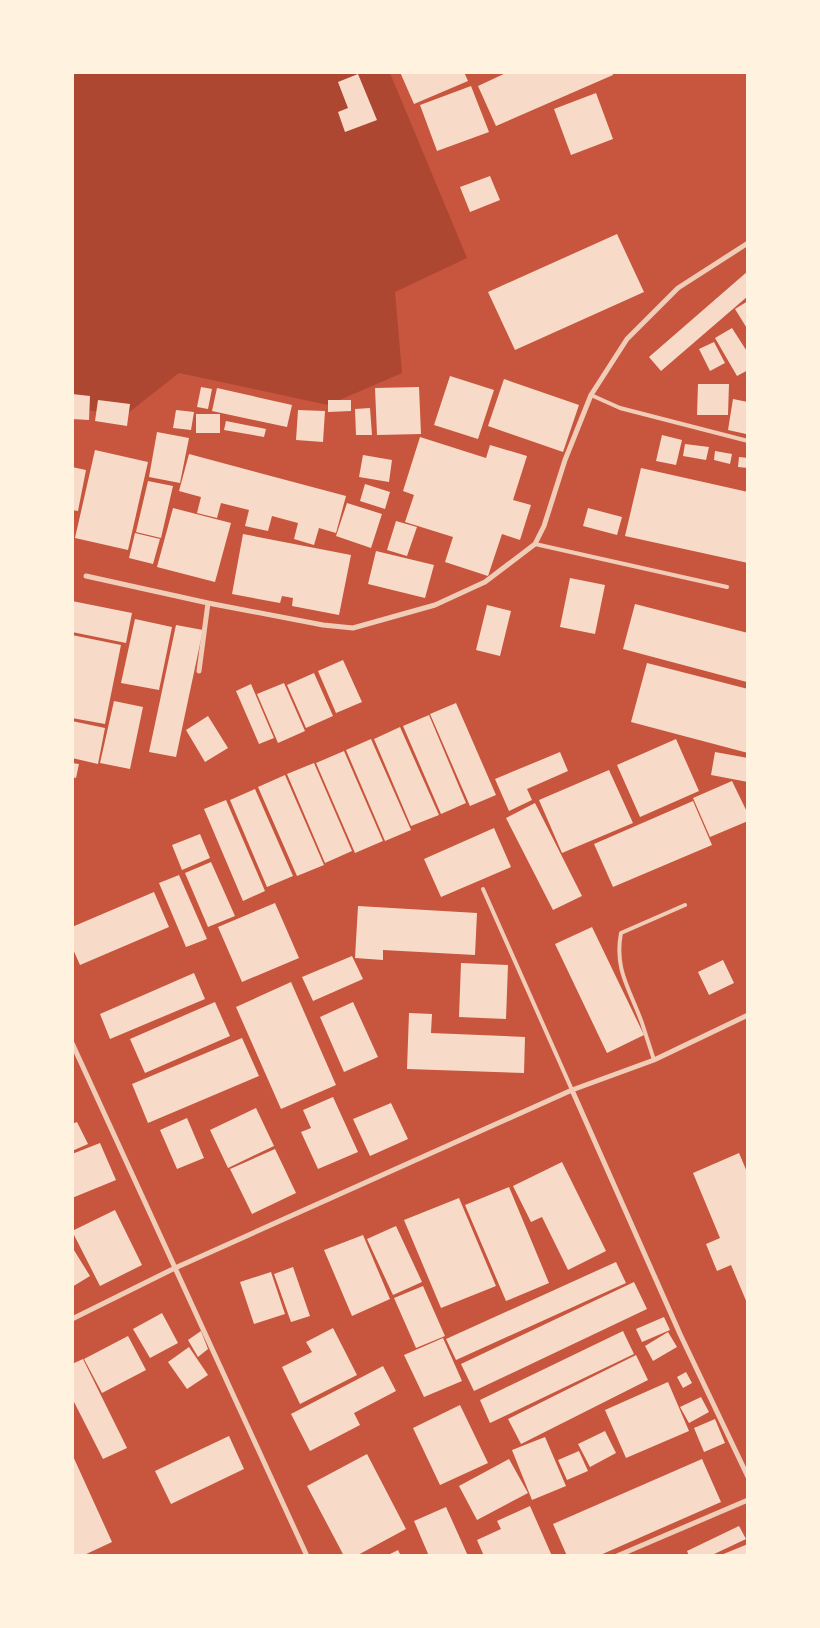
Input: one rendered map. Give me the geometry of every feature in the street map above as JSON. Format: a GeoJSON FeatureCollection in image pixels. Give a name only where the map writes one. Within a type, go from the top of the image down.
{"type":"FeatureCollection","features":[{"type":"Feature","properties":{"kind":"street"},"geometry":{"type":"LineString","coordinates":[[86,576],[208,603],[323,625],[354,628],[435,605],[485,582],[535,544],[544,526],[565,460],[591,395],[628,340],[678,288],[748,243]]}},
{"type":"Feature","properties":{"kind":"street"},"geometry":{"type":"LineString","coordinates":[[199,671],[208,603]]}},
{"type":"Feature","properties":{"kind":"street"},"geometry":{"type":"LineString","coordinates":[[72,1319],[175,1268],[572,1090],[654,1060],[748,1015]]}},
{"type":"Feature","properties":{"kind":"street"},"geometry":{"type":"LineString","coordinates":[[72,1043],[307,1556]]}},
{"type":"Feature","properties":{"kind":"street"},"geometry":{"type":"LineString","coordinates":[[572,1090],[680,1334],[748,1477]]}},
{"type":"Feature","properties":{"kind":"street"},"geometry":{"type":"LineString","coordinates":[[617,1556],[748,1500]]}},
{"type":"Feature","properties":{"kind":"lane"},"geometry":{"type":"LineString","coordinates":[[591,395],[620,408],[748,441]]}},
{"type":"Feature","properties":{"kind":"lane"},"geometry":{"type":"LineString","coordinates":[[535,544],[727,588]]}},
{"type":"Feature","properties":{"kind":"lane"},"geometry":{"type":"LineString","coordinates":[[483,889],[572,1090]]}},
{"type":"Feature","properties":{"kind":"lane"},"geometry":{"type":"LineString","coordinates":[[654,1060],[642,1022],[621,975],[618,951],[621,933],[685,905]]}},
{"type":"Feature","properties":{"kind":"shaded area"},"geometry":{"type":"Polygon","coordinates":[[[72,73],[390,73],[467,258],[395,292],[402,373],[328,405],[179,373],[123,417],[73,407],[72,73]]]}},
{"type":"Feature","properties":{"kind":"building"},"geometry":{"type":"Polygon","coordinates":[[[400,72],[464,72],[468,81],[414,104],[400,72]]]}},
{"type":"Feature","properties":{"kind":"building"},"geometry":{"type":"Polygon","coordinates":[[[508,72],[612,72],[613,75],[496,126],[478,86],[508,72]]]}},
{"type":"Feature","properties":{"kind":"building"},"geometry":{"type":"Polygon","coordinates":[[[358,74],[377,120],[345,132],[338,112],[348,108],[338,82],[358,74]]]}},
{"type":"Feature","properties":{"kind":"building"},"geometry":{"type":"Polygon","coordinates":[[[471,86],[489,132],[437,151],[420,105],[471,86]]]}},
{"type":"Feature","properties":{"kind":"building"},"geometry":{"type":"Polygon","coordinates":[[[596,93],[613,139],[571,155],[554,109],[596,93]]]}},
{"type":"Feature","properties":{"kind":"building"},"geometry":{"type":"Polygon","coordinates":[[[490,176],[500,200],[470,212],[460,187],[490,176]]]}},
{"type":"Feature","properties":{"kind":"building"},"geometry":{"type":"Polygon","coordinates":[[[617,234],[644,292],[515,350],[488,292],[617,234]]]}},
{"type":"Feature","properties":{"kind":"building"},"geometry":{"type":"Polygon","coordinates":[[[748,271],[748,296],[661,371],[649,357],[748,271]]]}},
{"type":"Feature","properties":{"kind":"building"},"geometry":{"type":"Polygon","coordinates":[[[748,301],[748,330],[735,309],[748,301]]]}},
{"type":"Feature","properties":{"kind":"building"},"geometry":{"type":"Polygon","coordinates":[[[732,328],[748,353],[748,370],[737,376],[715,338],[732,328]]]}},
{"type":"Feature","properties":{"kind":"building"},"geometry":{"type":"Polygon","coordinates":[[[714,342],[725,363],[710,371],[699,349],[714,342]]]}},
{"type":"Feature","properties":{"kind":"building"},"geometry":{"type":"Polygon","coordinates":[[[450,376],[494,390],[478,439],[434,425],[450,376]]]}},
{"type":"Feature","properties":{"kind":"building"},"geometry":{"type":"Polygon","coordinates":[[[504,379],[579,405],[563,452],[488,426],[504,379]]]}},
{"type":"Feature","properties":{"kind":"building"},"geometry":{"type":"Polygon","coordinates":[[[698,384],[729,384],[728,415],[697,415],[698,384]]]}},
{"type":"Feature","properties":{"kind":"building"},"geometry":{"type":"Polygon","coordinates":[[[201,387],[212,389],[208,409],[197,407],[201,387]]]}},
{"type":"Feature","properties":{"kind":"building"},"geometry":{"type":"Polygon","coordinates":[[[419,387],[421,434],[377,435],[375,388],[419,387]]]}},
{"type":"Feature","properties":{"kind":"building"},"geometry":{"type":"Polygon","coordinates":[[[217,388],[292,405],[287,427],[212,411],[217,388]]]}},
{"type":"Feature","properties":{"kind":"building"},"geometry":{"type":"Polygon","coordinates":[[[72,394],[90,396],[89,420],[72,419],[72,394]]]}},
{"type":"Feature","properties":{"kind":"building"},"geometry":{"type":"Polygon","coordinates":[[[733,399],[748,402],[746,434],[728,430],[733,399]]]}},
{"type":"Feature","properties":{"kind":"building"},"geometry":{"type":"Polygon","coordinates":[[[98,400],[130,404],[127,426],[95,421],[98,400]]]}},
{"type":"Feature","properties":{"kind":"building"},"geometry":{"type":"Polygon","coordinates":[[[328,400],[351,400],[351,411],[328,412],[328,400]]]}},
{"type":"Feature","properties":{"kind":"building"},"geometry":{"type":"Polygon","coordinates":[[[370,408],[372,435],[356,435],[355,409],[370,408]]]}},
{"type":"Feature","properties":{"kind":"building"},"geometry":{"type":"Polygon","coordinates":[[[176,410],[194,412],[191,430],[173,428],[176,410]]]}},
{"type":"Feature","properties":{"kind":"building"},"geometry":{"type":"Polygon","coordinates":[[[298,410],[325,411],[323,442],[296,440],[298,410]]]}},
{"type":"Feature","properties":{"kind":"building"},"geometry":{"type":"Polygon","coordinates":[[[196,414],[220,414],[220,433],[196,433],[196,414]]]}},
{"type":"Feature","properties":{"kind":"building"},"geometry":{"type":"Polygon","coordinates":[[[226,421],[266,429],[264,437],[224,430],[226,421]]]}},
{"type":"Feature","properties":{"kind":"building"},"geometry":{"type":"Polygon","coordinates":[[[157,432],[189,438],[180,483],[149,477],[157,432]]]}},
{"type":"Feature","properties":{"kind":"building"},"geometry":{"type":"Polygon","coordinates":[[[662,435],[682,440],[676,465],[656,461],[662,435]]]}},
{"type":"Feature","properties":{"kind":"building"},"geometry":{"type":"Polygon","coordinates":[[[420,437],[486,458],[490,445],[527,456],[513,500],[531,505],[520,540],[502,534],[488,576],[445,562],[453,537],[405,522],[414,495],[403,491],[420,437]]]}},
{"type":"Feature","properties":{"kind":"building"},"geometry":{"type":"Polygon","coordinates":[[[685,444],[709,447],[706,460],[683,456],[685,444]]]}},
{"type":"Feature","properties":{"kind":"building"},"geometry":{"type":"Polygon","coordinates":[[[95,450],[148,462],[128,550],[75,538],[95,450]]]}},
{"type":"Feature","properties":{"kind":"building"},"geometry":{"type":"Polygon","coordinates":[[[715,451],[732,454],[730,464],[714,460],[715,451]]]}},
{"type":"Feature","properties":{"kind":"building"},"geometry":{"type":"Polygon","coordinates":[[[189,454],[346,496],[336,533],[319,528],[314,545],[294,539],[298,523],[272,516],[268,531],[245,526],[249,510],[221,503],[217,518],[197,513],[201,497],[179,491],[189,454]]]}},
{"type":"Feature","properties":{"kind":"building"},"geometry":{"type":"Polygon","coordinates":[[[363,455],[392,460],[389,482],[359,477],[363,455]]]}},
{"type":"Feature","properties":{"kind":"building"},"geometry":{"type":"Polygon","coordinates":[[[739,457],[748,458],[748,468],[738,467],[739,457]]]}},
{"type":"Feature","properties":{"kind":"building"},"geometry":{"type":"Polygon","coordinates":[[[72,467],[86,470],[78,511],[72,510],[72,467]]]}},
{"type":"Feature","properties":{"kind":"building"},"geometry":{"type":"Polygon","coordinates":[[[641,468],[748,492],[748,563],[625,536],[641,468]]]}},
{"type":"Feature","properties":{"kind":"building"},"geometry":{"type":"Polygon","coordinates":[[[148,481],[173,486],[161,538],[136,532],[148,481]]]}},
{"type":"Feature","properties":{"kind":"building"},"geometry":{"type":"Polygon","coordinates":[[[365,484],[390,492],[385,509],[360,501],[365,484]]]}},
{"type":"Feature","properties":{"kind":"building"},"geometry":{"type":"Polygon","coordinates":[[[347,503],[382,514],[371,548],[336,536],[347,503]]]}},
{"type":"Feature","properties":{"kind":"building"},"geometry":{"type":"Polygon","coordinates":[[[173,508],[231,523],[215,582],[157,567],[173,508]]]}},
{"type":"Feature","properties":{"kind":"building"},"geometry":{"type":"Polygon","coordinates":[[[588,508],[622,517],[617,535],[583,526],[588,508]]]}},
{"type":"Feature","properties":{"kind":"building"},"geometry":{"type":"Polygon","coordinates":[[[396,521],[417,527],[407,556],[387,550],[396,521]]]}},
{"type":"Feature","properties":{"kind":"building"},"geometry":{"type":"Polygon","coordinates":[[[135,533],[160,539],[153,564],[129,558],[135,533]]]}},
{"type":"Feature","properties":{"kind":"building"},"geometry":{"type":"Polygon","coordinates":[[[243,534],[351,555],[339,615],[292,606],[293,598],[282,596],[280,603],[232,594],[243,534]]]}},
{"type":"Feature","properties":{"kind":"building"},"geometry":{"type":"Polygon","coordinates":[[[376,551],[434,565],[425,598],[368,584],[376,551]]]}},
{"type":"Feature","properties":{"kind":"building"},"geometry":{"type":"Polygon","coordinates":[[[570,578],[605,585],[595,634],[560,627],[570,578]]]}},
{"type":"Feature","properties":{"kind":"building"},"geometry":{"type":"Polygon","coordinates":[[[72,601],[132,613],[126,643],[72,632],[72,601]]]}},
{"type":"Feature","properties":{"kind":"building"},"geometry":{"type":"Polygon","coordinates":[[[635,604],[748,633],[747,682],[623,649],[635,604]]]}},
{"type":"Feature","properties":{"kind":"building"},"geometry":{"type":"Polygon","coordinates":[[[487,605],[511,611],[500,656],[476,650],[487,605]]]}},
{"type":"Feature","properties":{"kind":"building"},"geometry":{"type":"Polygon","coordinates":[[[135,619],[172,627],[159,690],[121,683],[135,619]]]}},
{"type":"Feature","properties":{"kind":"building"},"geometry":{"type":"Polygon","coordinates":[[[176,625],[203,630],[176,757],[149,752],[176,625]]]}},
{"type":"Feature","properties":{"kind":"building"},"geometry":{"type":"Polygon","coordinates":[[[72,635],[121,645],[105,724],[72,718],[72,635]]]}},
{"type":"Feature","properties":{"kind":"building"},"geometry":{"type":"Polygon","coordinates":[[[343,660],[362,702],[336,713],[318,671],[343,660]]]}},
{"type":"Feature","properties":{"kind":"building"},"geometry":{"type":"Polygon","coordinates":[[[647,663],[748,689],[748,753],[631,722],[647,663]]]}},
{"type":"Feature","properties":{"kind":"building"},"geometry":{"type":"Polygon","coordinates":[[[314,673],[333,716],[306,728],[287,685],[314,673]]]}},
{"type":"Feature","properties":{"kind":"building"},"geometry":{"type":"Polygon","coordinates":[[[284,683],[305,731],[278,743],[257,694],[284,683]]]}},
{"type":"Feature","properties":{"kind":"building"},"geometry":{"type":"Polygon","coordinates":[[[251,684],[274,738],[259,744],[236,691],[251,684]]]}},
{"type":"Feature","properties":{"kind":"building"},"geometry":{"type":"Polygon","coordinates":[[[114,701],[143,707],[130,769],[100,763],[114,701]]]}},
{"type":"Feature","properties":{"kind":"building"},"geometry":{"type":"Polygon","coordinates":[[[456,703],[496,795],[470,806],[430,714],[456,703]]]}},
{"type":"Feature","properties":{"kind":"building"},"geometry":{"type":"Polygon","coordinates":[[[429,715],[466,803],[441,814],[403,726],[429,715]]]}},
{"type":"Feature","properties":{"kind":"building"},"geometry":{"type":"Polygon","coordinates":[[[208,716],[228,748],[205,762],[186,730],[208,716]]]}},
{"type":"Feature","properties":{"kind":"building"},"geometry":{"type":"Polygon","coordinates":[[[72,721],[105,728],[98,764],[72,758],[72,721]]]}},
{"type":"Feature","properties":{"kind":"building"},"geometry":{"type":"Polygon","coordinates":[[[400,727],[439,815],[411,826],[374,739],[400,727]]]}},
{"type":"Feature","properties":{"kind":"building"},"geometry":{"type":"Polygon","coordinates":[[[371,739],[411,830],[385,841],[346,750],[371,739]]]}},
{"type":"Feature","properties":{"kind":"building"},"geometry":{"type":"Polygon","coordinates":[[[676,739],[699,791],[640,817],[617,765],[676,739]]]}},
{"type":"Feature","properties":{"kind":"building"},"geometry":{"type":"Polygon","coordinates":[[[344,751],[383,841],[355,853],[316,763],[344,751]]]}},
{"type":"Feature","properties":{"kind":"building"},"geometry":{"type":"Polygon","coordinates":[[[560,752],[568,771],[527,789],[532,800],[509,811],[495,779],[560,752]]]}},
{"type":"Feature","properties":{"kind":"building"},"geometry":{"type":"Polygon","coordinates":[[[715,752],[748,758],[748,782],[711,775],[715,752]]]}},
{"type":"Feature","properties":{"kind":"building"},"geometry":{"type":"Polygon","coordinates":[[[72,763],[79,764],[76,778],[72,777],[72,763]]]}},
{"type":"Feature","properties":{"kind":"building"},"geometry":{"type":"Polygon","coordinates":[[[314,763],[352,851],[325,863],[287,774],[314,763]]]}},
{"type":"Feature","properties":{"kind":"building"},"geometry":{"type":"Polygon","coordinates":[[[609,770],[633,823],[562,853],[539,800],[609,770]]]}},
{"type":"Feature","properties":{"kind":"building"},"geometry":{"type":"Polygon","coordinates":[[[285,775],[324,865],[297,876],[258,787],[285,775]]]}},
{"type":"Feature","properties":{"kind":"building"},"geometry":{"type":"Polygon","coordinates":[[[732,781],[748,814],[748,821],[710,837],[693,798],[732,781]]]}},
{"type":"Feature","properties":{"kind":"building"},"geometry":{"type":"Polygon","coordinates":[[[255,789],[293,876],[267,887],[230,800],[255,789]]]}},
{"type":"Feature","properties":{"kind":"building"},"geometry":{"type":"Polygon","coordinates":[[[226,800],[265,891],[243,901],[204,809],[226,800]]]}},
{"type":"Feature","properties":{"kind":"building"},"geometry":{"type":"Polygon","coordinates":[[[693,801],[712,845],[613,887],[594,844],[693,801]]]}},
{"type":"Feature","properties":{"kind":"building"},"geometry":{"type":"Polygon","coordinates":[[[535,803],[582,896],[553,910],[506,818],[535,803]]]}},
{"type":"Feature","properties":{"kind":"building"},"geometry":{"type":"Polygon","coordinates":[[[494,828],[511,867],[441,897],[424,859],[494,828]]]}},
{"type":"Feature","properties":{"kind":"building"},"geometry":{"type":"Polygon","coordinates":[[[200,834],[210,858],[182,870],[172,845],[200,834]]]}},
{"type":"Feature","properties":{"kind":"building"},"geometry":{"type":"Polygon","coordinates":[[[211,862],[235,916],[208,927],[185,873],[211,862]]]}},
{"type":"Feature","properties":{"kind":"building"},"geometry":{"type":"Polygon","coordinates":[[[179,875],[207,939],[186,947],[159,883],[179,875]]]}},
{"type":"Feature","properties":{"kind":"building"},"geometry":{"type":"Polygon","coordinates":[[[154,892],[169,927],[80,965],[72,947],[72,927],[154,892]]]}},
{"type":"Feature","properties":{"kind":"building"},"geometry":{"type":"Polygon","coordinates":[[[275,903],[299,958],[242,982],[218,927],[275,903]]]}},
{"type":"Feature","properties":{"kind":"building"},"geometry":{"type":"Polygon","coordinates":[[[358,906],[477,913],[475,955],[383,950],[383,960],[355,958],[358,906]]]}},
{"type":"Feature","properties":{"kind":"building"},"geometry":{"type":"Polygon","coordinates":[[[592,927],[644,1035],[607,1053],[555,944],[592,927]]]}},
{"type":"Feature","properties":{"kind":"building"},"geometry":{"type":"Polygon","coordinates":[[[352,956],[363,979],[313,1001],[302,977],[352,956]]]}},
{"type":"Feature","properties":{"kind":"building"},"geometry":{"type":"Polygon","coordinates":[[[723,960],[734,983],[709,995],[698,972],[723,960]]]}},
{"type":"Feature","properties":{"kind":"building"},"geometry":{"type":"Polygon","coordinates":[[[461,963],[508,965],[506,1019],[459,1017],[461,963]]]}},
{"type":"Feature","properties":{"kind":"building"},"geometry":{"type":"Polygon","coordinates":[[[194,973],[205,999],[110,1039],[100,1014],[194,973]]]}},
{"type":"Feature","properties":{"kind":"building"},"geometry":{"type":"Polygon","coordinates":[[[291,982],[336,1085],[281,1109],[236,1007],[291,982]]]}},
{"type":"Feature","properties":{"kind":"building"},"geometry":{"type":"Polygon","coordinates":[[[215,1002],[230,1036],[145,1073],[130,1039],[215,1002]]]}},
{"type":"Feature","properties":{"kind":"building"},"geometry":{"type":"Polygon","coordinates":[[[353,1002],[378,1057],[344,1072],[320,1017],[353,1002]]]}},
{"type":"Feature","properties":{"kind":"building"},"geometry":{"type":"Polygon","coordinates":[[[409,1013],[432,1014],[431,1033],[525,1037],[524,1073],[407,1069],[409,1013]]]}},
{"type":"Feature","properties":{"kind":"building"},"geometry":{"type":"Polygon","coordinates":[[[242,1038],[259,1076],[148,1123],[132,1084],[242,1038]]]}},
{"type":"Feature","properties":{"kind":"building"},"geometry":{"type":"Polygon","coordinates":[[[333,1097],[358,1152],[318,1169],[301,1132],[311,1128],[303,1110],[333,1097]]]}},
{"type":"Feature","properties":{"kind":"building"},"geometry":{"type":"Polygon","coordinates":[[[391,1103],[408,1139],[370,1156],[353,1119],[391,1103]]]}},
{"type":"Feature","properties":{"kind":"building"},"geometry":{"type":"Polygon","coordinates":[[[256,1108],[274,1146],[228,1168],[210,1130],[256,1108]]]}},
{"type":"Feature","properties":{"kind":"building"},"geometry":{"type":"Polygon","coordinates":[[[187,1118],[204,1158],[177,1169],[160,1130],[187,1118]]]}},
{"type":"Feature","properties":{"kind":"building"},"geometry":{"type":"Polygon","coordinates":[[[77,1122],[88,1144],[72,1151],[72,1124],[77,1122]]]}},
{"type":"Feature","properties":{"kind":"building"},"geometry":{"type":"Polygon","coordinates":[[[100,1143],[116,1180],[72,1198],[72,1154],[100,1143]]]}},
{"type":"Feature","properties":{"kind":"building"},"geometry":{"type":"Polygon","coordinates":[[[275,1149],[296,1193],[252,1214],[230,1169],[275,1149]]]}},
{"type":"Feature","properties":{"kind":"building"},"geometry":{"type":"Polygon","coordinates":[[[739,1153],[747,1172],[747,1303],[731,1265],[717,1271],[706,1244],[720,1238],[693,1173],[739,1153]]]}},
{"type":"Feature","properties":{"kind":"building"},"geometry":{"type":"Polygon","coordinates":[[[562,1162],[606,1251],[568,1270],[542,1217],[531,1222],[513,1186],[562,1162]]]}},
{"type":"Feature","properties":{"kind":"building"},"geometry":{"type":"Polygon","coordinates":[[[509,1187],[549,1283],[506,1301],[465,1205],[509,1187]]]}},
{"type":"Feature","properties":{"kind":"building"},"geometry":{"type":"Polygon","coordinates":[[[459,1198],[496,1286],[441,1308],[404,1220],[459,1198]]]}},
{"type":"Feature","properties":{"kind":"building"},"geometry":{"type":"Polygon","coordinates":[[[115,1210],[142,1265],[100,1286],[72,1231],[115,1210]]]}},
{"type":"Feature","properties":{"kind":"building"},"geometry":{"type":"Polygon","coordinates":[[[396,1226],[422,1282],[393,1295],[367,1239],[396,1226]]]}},
{"type":"Feature","properties":{"kind":"building"},"geometry":{"type":"Polygon","coordinates":[[[363,1235],[390,1299],[352,1316],[324,1250],[363,1235]]]}},
{"type":"Feature","properties":{"kind":"building"},"geometry":{"type":"Polygon","coordinates":[[[72,1247],[90,1276],[72,1287],[72,1247]]]}},
{"type":"Feature","properties":{"kind":"building"},"geometry":{"type":"Polygon","coordinates":[[[616,1262],[626,1283],[456,1360],[446,1339],[616,1262]]]}},
{"type":"Feature","properties":{"kind":"building"},"geometry":{"type":"Polygon","coordinates":[[[293,1267],[310,1316],[291,1322],[274,1274],[293,1267]]]}},
{"type":"Feature","properties":{"kind":"building"},"geometry":{"type":"Polygon","coordinates":[[[271,1272],[285,1314],[254,1324],[240,1282],[271,1272]]]}},
{"type":"Feature","properties":{"kind":"building"},"geometry":{"type":"Polygon","coordinates":[[[634,1282],[647,1309],[474,1391],[461,1364],[634,1282]]]}},
{"type":"Feature","properties":{"kind":"building"},"geometry":{"type":"Polygon","coordinates":[[[423,1286],[445,1336],[416,1348],[394,1298],[423,1286]]]}},
{"type":"Feature","properties":{"kind":"building"},"geometry":{"type":"Polygon","coordinates":[[[162,1313],[178,1343],[150,1358],[133,1329],[162,1313]]]}},
{"type":"Feature","properties":{"kind":"building"},"geometry":{"type":"Polygon","coordinates":[[[664,1317],[670,1330],[642,1342],[636,1329],[664,1317]]]}},
{"type":"Feature","properties":{"kind":"building"},"geometry":{"type":"Polygon","coordinates":[[[333,1328],[357,1375],[300,1404],[282,1367],[312,1352],[306,1342],[333,1328]]]}},
{"type":"Feature","properties":{"kind":"building"},"geometry":{"type":"Polygon","coordinates":[[[201,1331],[208,1349],[198,1357],[188,1340],[201,1331]]]}},
{"type":"Feature","properties":{"kind":"building"},"geometry":{"type":"Polygon","coordinates":[[[623,1331],[634,1354],[490,1423],[480,1400],[623,1331]]]}},
{"type":"Feature","properties":{"kind":"building"},"geometry":{"type":"Polygon","coordinates":[[[668,1332],[677,1347],[653,1361],[645,1346],[668,1332]]]}},
{"type":"Feature","properties":{"kind":"building"},"geometry":{"type":"Polygon","coordinates":[[[128,1336],[146,1370],[102,1393],[84,1359],[128,1336]]]}},
{"type":"Feature","properties":{"kind":"building"},"geometry":{"type":"Polygon","coordinates":[[[443,1338],[462,1381],[424,1397],[404,1355],[443,1338]]]}},
{"type":"Feature","properties":{"kind":"building"},"geometry":{"type":"Polygon","coordinates":[[[189,1347],[208,1375],[187,1389],[168,1362],[189,1347]]]}},
{"type":"Feature","properties":{"kind":"building"},"geometry":{"type":"Polygon","coordinates":[[[636,1355],[648,1380],[521,1444],[508,1419],[636,1355]]]}},
{"type":"Feature","properties":{"kind":"building"},"geometry":{"type":"Polygon","coordinates":[[[83,1359],[127,1448],[103,1459],[72,1398],[72,1364],[83,1359]]]}},
{"type":"Feature","properties":{"kind":"building"},"geometry":{"type":"Polygon","coordinates":[[[383,1366],[396,1391],[354,1413],[360,1425],[310,1451],[291,1414],[383,1366]]]}},
{"type":"Feature","properties":{"kind":"building"},"geometry":{"type":"Polygon","coordinates":[[[686,1372],[692,1383],[683,1388],[677,1377],[686,1372]]]}},
{"type":"Feature","properties":{"kind":"building"},"geometry":{"type":"Polygon","coordinates":[[[668,1382],[689,1431],[626,1458],[605,1410],[668,1382]]]}},
{"type":"Feature","properties":{"kind":"building"},"geometry":{"type":"Polygon","coordinates":[[[701,1397],[709,1412],[689,1423],[680,1407],[701,1397]]]}},
{"type":"Feature","properties":{"kind":"building"},"geometry":{"type":"Polygon","coordinates":[[[460,1405],[488,1463],[440,1485],[413,1428],[460,1405]]]}},
{"type":"Feature","properties":{"kind":"building"},"geometry":{"type":"Polygon","coordinates":[[[715,1419],[725,1443],[704,1452],[694,1428],[715,1419]]]}},
{"type":"Feature","properties":{"kind":"building"},"geometry":{"type":"Polygon","coordinates":[[[605,1431],[616,1453],[590,1467],[578,1444],[605,1431]]]}},
{"type":"Feature","properties":{"kind":"building"},"geometry":{"type":"Polygon","coordinates":[[[229,1436],[244,1469],[171,1504],[155,1471],[229,1436]]]}},
{"type":"Feature","properties":{"kind":"building"},"geometry":{"type":"Polygon","coordinates":[[[545,1437],[566,1486],[532,1500],[512,1450],[545,1437]]]}},
{"type":"Feature","properties":{"kind":"building"},"geometry":{"type":"Polygon","coordinates":[[[579,1451],[588,1471],[567,1480],[558,1460],[579,1451]]]}},
{"type":"Feature","properties":{"kind":"building"},"geometry":{"type":"Polygon","coordinates":[[[72,1454],[112,1542],[82,1556],[72,1555],[72,1454]]]}},
{"type":"Feature","properties":{"kind":"building"},"geometry":{"type":"Polygon","coordinates":[[[367,1454],[406,1529],[356,1556],[344,1556],[307,1486],[367,1454]]]}},
{"type":"Feature","properties":{"kind":"building"},"geometry":{"type":"Polygon","coordinates":[[[509,1459],[528,1493],[477,1520],[459,1486],[509,1459]]]}},
{"type":"Feature","properties":{"kind":"building"},"geometry":{"type":"Polygon","coordinates":[[[702,1459],[721,1502],[598,1556],[567,1556],[553,1524],[702,1459]]]}},
{"type":"Feature","properties":{"kind":"building"},"geometry":{"type":"Polygon","coordinates":[[[530,1506],[552,1556],[484,1556],[477,1540],[501,1529],[497,1521],[530,1506]]]}},
{"type":"Feature","properties":{"kind":"building"},"geometry":{"type":"Polygon","coordinates":[[[446,1507],[468,1556],[429,1556],[414,1521],[446,1507]]]}},
{"type":"Feature","properties":{"kind":"building"},"geometry":{"type":"Polygon","coordinates":[[[739,1526],[746,1539],[710,1556],[689,1556],[687,1551],[739,1526]]]}},
{"type":"Feature","properties":{"kind":"building"},"geometry":{"type":"Polygon","coordinates":[[[748,1544],[748,1556],[721,1556],[721,1555],[748,1544]]]}},
{"type":"Feature","properties":{"kind":"building"},"geometry":{"type":"Polygon","coordinates":[[[398,1550],[401,1556],[386,1556],[398,1550]]]}}]}
